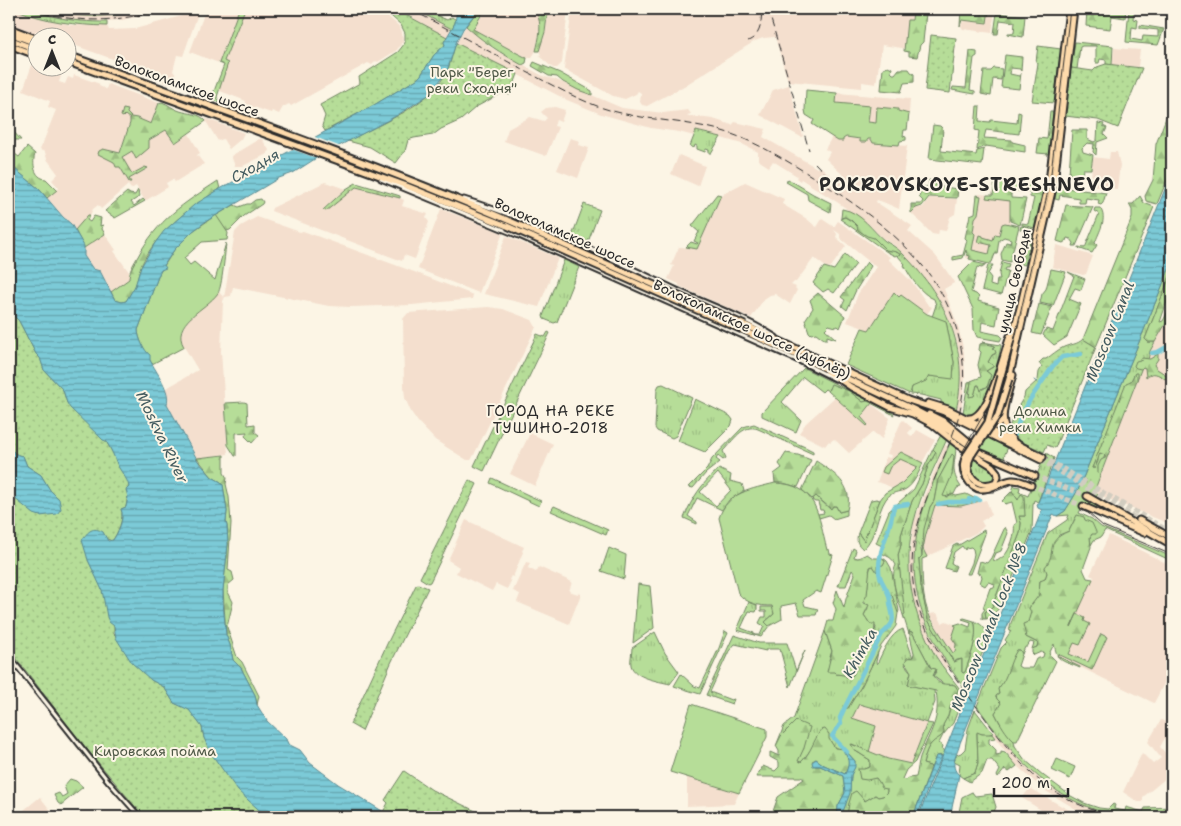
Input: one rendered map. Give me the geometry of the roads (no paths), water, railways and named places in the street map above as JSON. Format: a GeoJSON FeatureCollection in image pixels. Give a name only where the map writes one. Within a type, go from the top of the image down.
{"type":"FeatureCollection","features":[{"type":"Feature","properties":{"kind":"main road","name":"улица Свободы"},"geometry":{"type":"LineString","coordinates":[[972,456],[988,422],[1002,376],[1049,182],[1069,9]]}},
{"type":"Feature","properties":{"kind":"main road","name":"улица Свободы"},"geometry":{"type":"LineString","coordinates":[[972,456],[998,415],[1020,331],[1054,180],[1074,9]]}},
{"type":"Feature","properties":{"kind":"main road"},"geometry":{"type":"LineString","coordinates":[[9,28],[28,35]]}},
{"type":"Feature","properties":{"kind":"main road"},"geometry":{"type":"LineString","coordinates":[[9,34],[28,41]]}},
{"type":"Feature","properties":{"kind":"main road"},"geometry":{"type":"LineString","coordinates":[[9,39],[28,46]]}},
{"type":"Feature","properties":{"kind":"main road"},"geometry":{"type":"LineString","coordinates":[[9,45],[28,52]]}},
{"type":"Feature","properties":{"kind":"main road","name":"Волоколамское шоссе"},"geometry":{"type":"LineString","coordinates":[[78,57],[346,155],[449,195],[508,224],[785,343],[900,399],[971,448],[1035,476]]}},
{"type":"Feature","properties":{"kind":"main road","name":"Волоколамское шоссе"},"geometry":{"type":"LineString","coordinates":[[78,67],[285,140],[508,224]]}},
{"type":"Feature","properties":{"kind":"main road"},"geometry":{"type":"LineString","coordinates":[[1016,322],[1006,345],[993,388],[981,412],[981,421],[988,426],[997,426],[1003,418],[1017,357],[1020,331]]}},
{"type":"Feature","properties":{"kind":"main road","name":"Волоколамское шоссе"},"geometry":{"type":"LineString","coordinates":[[744,327],[814,362],[900,399],[944,412],[1042,458],[1024,447]]}},
{"type":"Feature","properties":{"kind":"main road"},"geometry":{"type":"LineString","coordinates":[[814,362],[851,387]]}},
{"type":"Feature","properties":{"kind":"main road","name":"Волоколамское шоссе (дублёр)"},"geometry":{"type":"LineString","coordinates":[[851,387],[890,407],[914,414],[932,424],[972,456]]}},
{"type":"Feature","properties":{"kind":"main road"},"geometry":{"type":"LineString","coordinates":[[900,399],[941,406],[1024,447]]}},
{"type":"Feature","properties":{"kind":"main road"},"geometry":{"type":"LineString","coordinates":[[900,399],[945,422],[989,457]]}},
{"type":"Feature","properties":{"kind":"main road"},"geometry":{"type":"LineString","coordinates":[[964,416],[973,418],[981,412]]}},
{"type":"Feature","properties":{"kind":"main road"},"geometry":{"type":"LineString","coordinates":[[1003,418],[1008,434],[1024,447]]}},
{"type":"Feature","properties":{"kind":"main road"},"geometry":{"type":"LineString","coordinates":[[972,456],[995,468],[998,478],[994,483],[984,484],[972,478],[968,467],[972,456]]}},
{"type":"Feature","properties":{"kind":"main road"},"geometry":{"type":"LineString","coordinates":[[972,456],[963,464],[964,474],[969,482],[978,488],[991,488],[1012,480],[1031,485]]}},
{"type":"Feature","properties":{"kind":"main road"},"geometry":{"type":"LineString","coordinates":[[1087,496],[1170,544]]}},
{"type":"Feature","properties":{"kind":"main road"},"geometry":{"type":"LineString","coordinates":[[1083,506],[1170,544]]}},
{"type":"Feature","properties":{"kind":"main road"},"geometry":{"type":"LineString","coordinates":[[1139,520],[1172,538]]}},
{"type":"Feature","properties":{"kind":"street","name":"Волоколамское шоссе (дублёр)"},"geometry":{"type":"LineString","coordinates":[[360,168],[401,188],[550,250],[801,362],[851,387]]}},
{"type":"Feature","properties":{"kind":"street"},"geometry":{"type":"LineString","coordinates":[[449,195],[509,215],[556,235],[741,318],[785,343]]}},
{"type":"Feature","properties":{"kind":"street"},"geometry":{"type":"LineString","coordinates":[[550,250],[559,246],[559,240],[556,235]]}},
{"type":"Feature","properties":{"kind":"street","name":"Волоколамское шоссе (дублёр)"},"geometry":{"type":"LineString","coordinates":[[914,414],[926,416]]}},
{"type":"Feature","properties":{"kind":"street"},"geometry":{"type":"LineString","coordinates":[[9,656],[108,782],[140,817]]}},
{"type":"Feature","properties":{"kind":"water","name":"Moskva River"},"geometry":{"type":"Polygon","coordinates":[[[457,9],[479,9],[463,29],[456,43],[447,71],[430,94],[396,116],[318,157],[293,173],[279,178],[193,231],[174,250],[164,265],[166,268],[161,270],[138,330],[142,344],[150,355],[150,360],[167,393],[167,404],[198,461],[212,477],[223,485],[227,511],[228,544],[223,602],[226,635],[233,660],[241,668],[255,695],[257,705],[267,721],[286,739],[288,744],[300,750],[310,763],[338,784],[392,817],[267,817],[238,791],[210,752],[202,727],[189,710],[174,703],[164,687],[151,680],[132,663],[116,638],[114,626],[107,617],[102,590],[88,560],[82,540],[89,532],[96,529],[103,532],[108,541],[113,540],[122,521],[121,509],[126,507],[128,497],[126,490],[129,487],[106,441],[70,408],[63,390],[44,370],[40,358],[36,354],[19,321],[9,311],[9,164],[39,189],[71,224],[84,246],[84,256],[93,269],[100,271],[115,300],[126,301],[135,286],[141,267],[164,231],[194,205],[220,189],[374,105],[417,79],[434,55],[445,45],[444,42],[455,23],[457,9]]]}},
{"type":"Feature","properties":{"kind":"water","name":"Moscow Canal"},"geometry":{"type":"Polygon","coordinates":[[[1172,172],[1172,262],[1078,490],[1065,511],[1057,516],[1053,514],[960,743],[954,763],[954,767],[959,775],[950,817],[918,817],[1042,510],[1037,505],[1172,172]]]}},
{"type":"Feature","properties":{"kind":"water"},"geometry":{"type":"Polygon","coordinates":[[[9,443],[17,455],[23,456],[27,466],[41,475],[50,490],[59,499],[61,509],[57,514],[40,516],[34,514],[9,494],[9,443]]]}},
{"type":"Feature","properties":{"kind":"water"},"geometry":{"type":"Polygon","coordinates":[[[844,749],[855,761],[855,767],[851,775],[850,793],[841,817],[837,817],[838,806],[845,793],[843,776],[820,766],[813,766],[812,762],[816,759],[824,765],[845,774],[848,763],[844,749]]]}},
{"type":"Feature","properties":{"kind":"water"},"geometry":{"type":"Polygon","coordinates":[[[936,756],[942,756],[917,817],[913,817],[936,756]]]}},
{"type":"Feature","properties":{"kind":"waterway","name":"Khimka"},"geometry":{"type":"LineString","coordinates":[[1152,353],[1158,352],[1172,344]]}},
{"type":"Feature","properties":{"kind":"waterway","name":"Khimka"},"geometry":{"type":"LineString","coordinates":[[1014,437],[1020,418],[1053,366],[1062,357],[1081,354]]}},
{"type":"Feature","properties":{"kind":"waterway"},"geometry":{"type":"LineString","coordinates":[[1034,380],[1039,384]]}},
{"type":"Feature","properties":{"kind":"waterway","name":"Khimka"},"geometry":{"type":"LineString","coordinates":[[938,504],[969,502],[969,499],[974,501],[976,498],[979,500]]}},
{"type":"Feature","properties":{"kind":"waterway","name":"Khimka"},"geometry":{"type":"LineString","coordinates":[[847,752],[832,736],[841,723],[840,718],[844,709],[882,634],[892,623],[893,617],[889,598],[880,578],[879,563],[893,510],[895,506],[908,504]]}},
{"type":"Feature","properties":{"kind":"tunnel"},"geometry":{"type":"LineString","coordinates":[[1043,457],[1170,532]]}},
{"type":"Feature","properties":{"kind":"tunnel"},"geometry":{"type":"LineString","coordinates":[[1041,460],[1139,520]]}},
{"type":"Feature","properties":{"kind":"tunnel"},"geometry":{"type":"LineString","coordinates":[[1035,476],[1087,496]]}},
{"type":"Feature","properties":{"kind":"tunnel"},"geometry":{"type":"LineString","coordinates":[[1031,485],[1083,506]]}},
{"type":"Feature","properties":{"kind":"tram line"},"geometry":{"type":"LineString","coordinates":[[1030,488],[1013,484],[994,492],[978,492],[963,481],[959,465],[963,451],[985,412],[1000,394],[1013,346],[1050,182],[1070,9]]}},
{"type":"Feature","properties":{"kind":"tram line"},"geometry":{"type":"LineString","coordinates":[[1081,510],[1088,513],[1103,526],[1172,555]]}},
{"type":"Feature","properties":{"kind":"railway"},"geometry":{"type":"LineString","coordinates":[[31,9],[63,17],[96,20],[129,17],[161,9]]}},
{"type":"Feature","properties":{"kind":"railway"},"geometry":{"type":"LineString","coordinates":[[410,9],[566,93],[592,104],[622,113],[715,129],[740,137],[764,148],[859,207],[890,232],[917,259],[929,274],[950,310],[961,348],[963,368],[963,388],[955,428],[923,509],[913,550],[912,572],[915,595],[920,612],[933,643],[942,658],[996,734],[1024,766],[1039,780],[1072,801],[1117,817]]}},
{"type":"Feature","properties":{"kind":"railway"},"geometry":{"type":"LineString","coordinates":[[748,41],[758,32],[762,9]]}},
{"type":"Feature","properties":{"kind":"railway"},"geometry":{"type":"LineString","coordinates":[[768,9],[809,150]]}},
{"type":"Feature","properties":{"kind":"railway"},"geometry":{"type":"LineString","coordinates":[[815,163],[834,183]]}},
{"type":"Feature","properties":{"kind":"district","name":"POKROVSKOYE-STRESHNEVO"},"geometry":{"type":"Point","coordinates":[967,184]}},
{"type":"Feature","properties":{"kind":"district","name":"ГОРОД НА РЕКЕ ТУШИНО-2018"},"geometry":{"type":"Point","coordinates":[551,420]}},
{"type":"Feature","properties":{"kind":"park label","name":"Парк \"Берег реки Сходня\""},"geometry":{"type":"Point","coordinates":[472,80]}},
{"type":"Feature","properties":{"kind":"park label","name":"Долина реки Химки"},"geometry":{"type":"Point","coordinates":[1040,420]}},
{"type":"Feature","properties":{"kind":"park label","name":"Кировская пойма"},"geometry":{"type":"Point","coordinates":[155,751]}},
{"type":"Feature","properties":{"kind":"water label","name":"Сходня"},"geometry":{"type":"Point","coordinates":[255,166]}},
{"type":"Feature","properties":{"kind":"water label","name":"Moscow Canal Lock №8"},"geometry":{"type":"Point","coordinates":[989,627]}}]}
